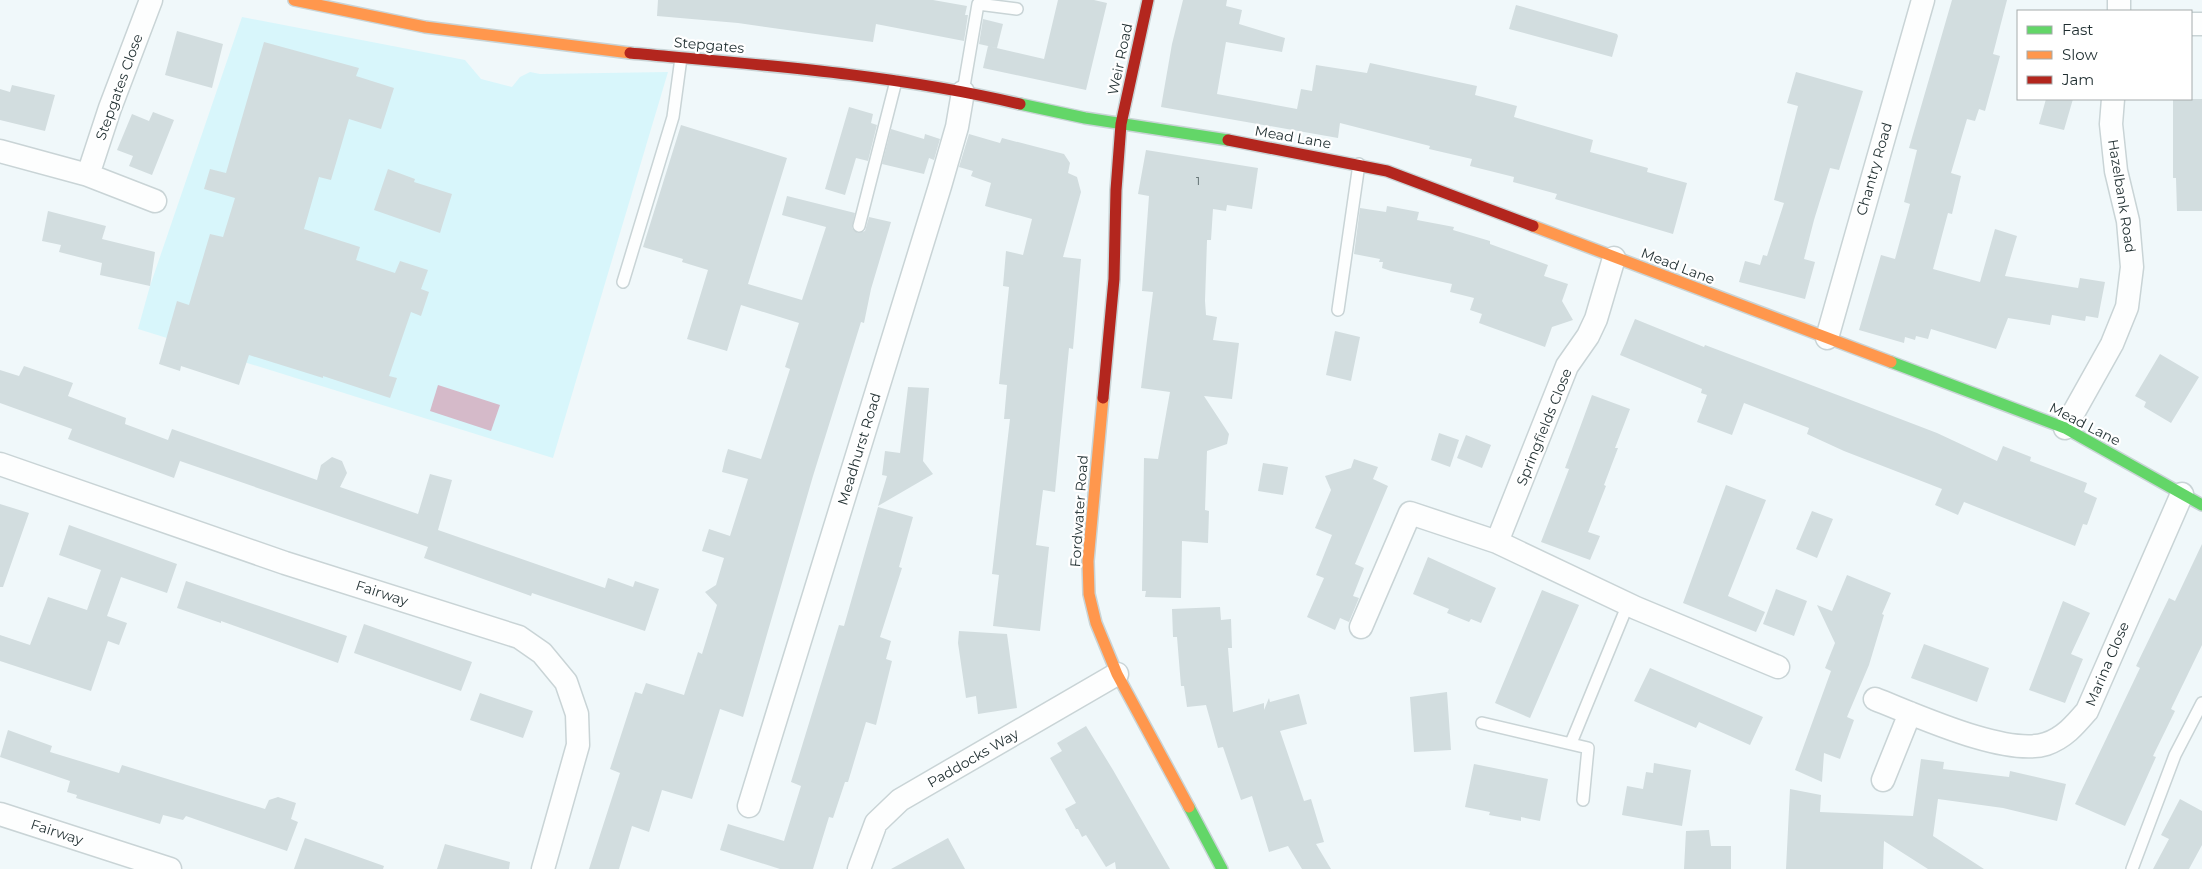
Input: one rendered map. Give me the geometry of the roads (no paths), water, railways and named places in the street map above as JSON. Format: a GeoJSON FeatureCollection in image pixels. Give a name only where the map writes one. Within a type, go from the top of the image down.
{"type":"FeatureCollection","features":[{"type":"Feature","properties":{"kind":"street","name":"Stepgates Close"},"geometry":{"type":"LineString","coordinates":[[88,175],[110,108],[151,0]]}},
{"type":"Feature","properties":{"kind":"street","name":"Stepgates"},"geometry":{"type":"LineString","coordinates":[[294,0],[352,15],[448,33],[541,45],[896,81],[963,92],[1121,124]]}},
{"type":"Feature","properties":{"kind":"street","name":"Weir Road"},"geometry":{"type":"LineString","coordinates":[[1121,124],[1148,0]]}},
{"type":"Feature","properties":{"kind":"street","name":"Chantry Road"},"geometry":{"type":"LineString","coordinates":[[1827,338],[1923,0]]}},
{"type":"Feature","properties":{"kind":"street","name":"Meadhurst Road"},"geometry":{"type":"LineString","coordinates":[[749,806],[940,186],[957,127],[963,92]]}},
{"type":"Feature","properties":{"kind":"street","name":"Hazelbank Road"},"geometry":{"type":"LineString","coordinates":[[2065,428],[2112,344],[2127,307],[2132,267],[2128,221],[2116,171],[2112,124],[2113,100]]}},
{"type":"Feature","properties":{"kind":"street","name":"Mead Lane"},"geometry":{"type":"LineString","coordinates":[[1121,124],[1360,164],[1387,171],[2065,428],[2202,506]]}},
{"type":"Feature","properties":{"kind":"street","name":"Fordwater Road"},"geometry":{"type":"LineString","coordinates":[[1121,124],[1116,190],[1114,279],[1088,561],[1089,594],[1096,623],[1117,674],[1222,869]]}},
{"type":"Feature","properties":{"kind":"street"},"geometry":{"type":"LineString","coordinates":[[0,152],[88,175],[156,201]]}},
{"type":"Feature","properties":{"kind":"street","name":"Springfields Close"},"geometry":{"type":"LineString","coordinates":[[1498,542],[1567,366],[1588,336],[1596,319],[1614,258]]}},
{"type":"Feature","properties":{"kind":"street","name":"Fairway"},"geometry":{"type":"LineString","coordinates":[[0,464],[285,563],[519,637],[542,653],[566,682],[577,714],[578,745],[543,869]]}},
{"type":"Feature","properties":{"kind":"street","name":"Marina Close"},"geometry":{"type":"LineString","coordinates":[[1876,699],[1983,739],[2020,746],[2044,744],[2066,734],[2087,711],[2182,494]]}},
{"type":"Feature","properties":{"kind":"street"},"geometry":{"type":"LineString","coordinates":[[1361,627],[1410,513],[1498,542],[1628,604],[1778,667]]}},
{"type":"Feature","properties":{"kind":"street","name":"Paddocks Way"},"geometry":{"type":"LineString","coordinates":[[859,869],[876,823],[900,800],[1117,674]]}},
{"type":"Feature","properties":{"kind":"street"},"geometry":{"type":"LineString","coordinates":[[1883,780],[1910,713]]}},
{"type":"Feature","properties":{"kind":"street","name":"Fairway"},"geometry":{"type":"LineString","coordinates":[[0,814],[170,869]]}},
{"type":"Feature","properties":{"kind":"lane"},"geometry":{"type":"LineString","coordinates":[[963,92],[978,4],[1017,9]]}},
{"type":"Feature","properties":{"kind":"lane"},"geometry":{"type":"LineString","coordinates":[[623,282],[673,117],[681,58]]}},
{"type":"Feature","properties":{"kind":"lane"},"geometry":{"type":"LineString","coordinates":[[859,226],[896,81]]}},
{"type":"Feature","properties":{"kind":"lane"},"geometry":{"type":"LineString","coordinates":[[1338,310],[1360,164]]}},
{"type":"Feature","properties":{"kind":"lane"},"geometry":{"type":"LineString","coordinates":[[1571,743],[1628,604]]}},
{"type":"Feature","properties":{"kind":"lane"},"geometry":{"type":"LineString","coordinates":[[2132,869],[2175,756],[2202,703]]}},
{"type":"Feature","properties":{"kind":"lane"},"geometry":{"type":"LineString","coordinates":[[1482,723],[1588,748],[1583,800]]}}]}
